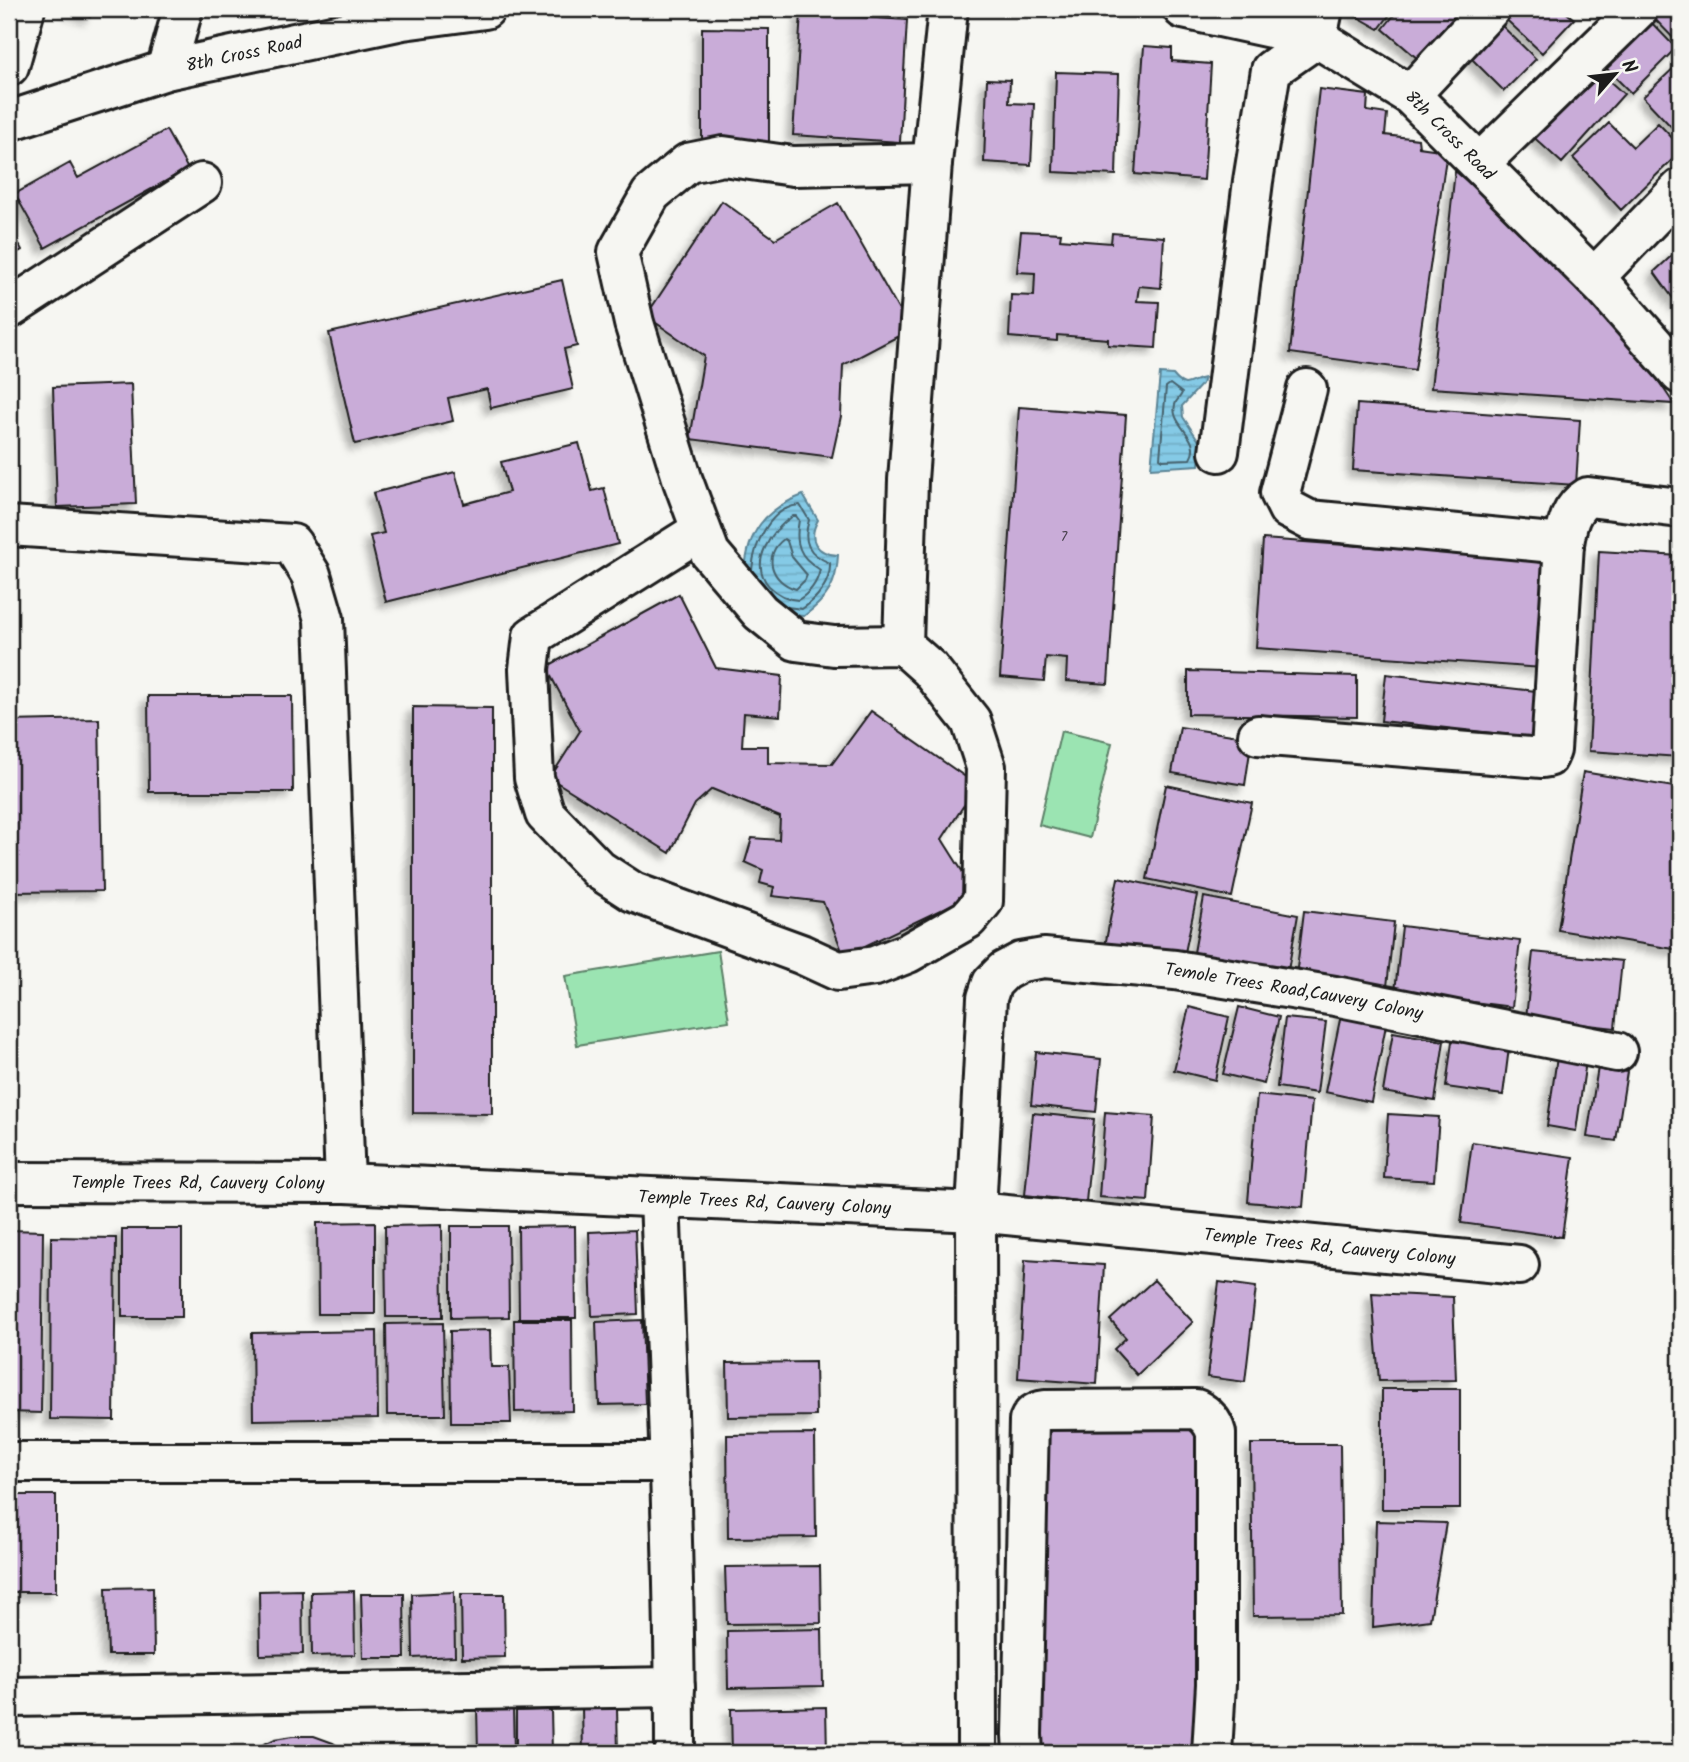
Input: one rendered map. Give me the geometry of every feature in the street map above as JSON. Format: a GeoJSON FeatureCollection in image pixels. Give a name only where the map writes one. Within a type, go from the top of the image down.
{"type":"FeatureCollection","features":[{"type":"Feature","properties":{"kind":"street"},"geometry":{"type":"LineString","coordinates":[[9,66],[25,9]]}},
{"type":"Feature","properties":{"kind":"street"},"geometry":{"type":"LineString","coordinates":[[166,70],[183,9]]}},
{"type":"Feature","properties":{"kind":"street","name":"8th Cross Road"},"geometry":{"type":"LineString","coordinates":[[9,121],[166,70],[405,14],[485,9]]}},
{"type":"Feature","properties":{"kind":"street"},"geometry":{"type":"LineString","coordinates":[[903,645],[908,480],[932,163],[948,9]]}},
{"type":"Feature","properties":{"kind":"street","name":"8th Cross Road"},"geometry":{"type":"LineString","coordinates":[[1183,9],[1320,23],[1410,95],[1594,278],[1674,353]]}},
{"type":"Feature","properties":{"kind":"street"},"geometry":{"type":"LineString","coordinates":[[1410,95],[1490,9]]}},
{"type":"Feature","properties":{"kind":"street"},"geometry":{"type":"LineString","coordinates":[[1480,163],[1638,9]]}},
{"type":"Feature","properties":{"kind":"street"},"geometry":{"type":"LineString","coordinates":[[1219,452],[1253,181],[1272,70],[1320,23]]}},
{"type":"Feature","properties":{"kind":"street"},"geometry":{"type":"LineString","coordinates":[[701,530],[533,636],[530,669],[534,778],[545,814],[599,870],[633,892],[801,954],[838,971],[875,966],[908,953],[968,919],[983,901],[986,767],[971,721],[929,669],[903,645],[834,646],[796,641],[760,612],[710,553],[683,481],[634,323],[618,252],[651,194],[688,163],[723,156],[793,166],[932,163]]}},
{"type":"Feature","properties":{"kind":"street"},"geometry":{"type":"LineString","coordinates":[[9,309],[202,183]]}},
{"type":"Feature","properties":{"kind":"street"},"geometry":{"type":"LineString","coordinates":[[1594,278],[1680,189]]}},
{"type":"Feature","properties":{"kind":"street"},"geometry":{"type":"LineString","coordinates":[[1307,389],[1280,493],[1288,509],[1309,520],[1563,544]]}},
{"type":"Feature","properties":{"kind":"street"},"geometry":{"type":"LineString","coordinates":[[1258,735],[1548,757],[1551,750],[1563,544],[1571,514],[1579,502],[1588,497],[1680,508]]}},
{"type":"Feature","properties":{"kind":"street"},"geometry":{"type":"LineString","coordinates":[[9,526],[292,544],[311,575],[324,619],[345,1183]]}},
{"type":"Feature","properties":{"kind":"street","name":"Temole Trees Road,Cauvery Colony"},"geometry":{"type":"LineString","coordinates":[[976,1212],[987,998],[992,983],[1004,971],[1021,962],[1044,958],[1202,974],[1335,996],[1617,1052]]}},
{"type":"Feature","properties":{"kind":"street","name":"Temple Trees Rd, Cauvery Colony"},"geometry":{"type":"LineString","coordinates":[[9,1182],[345,1183],[976,1212],[1519,1265]]}},
{"type":"Feature","properties":{"kind":"street"},"geometry":{"type":"LineString","coordinates":[[660,1198],[675,1753]]}},
{"type":"Feature","properties":{"kind":"street"},"geometry":{"type":"LineString","coordinates":[[976,1212],[977,1753]]}},
{"type":"Feature","properties":{"kind":"street"},"geometry":{"type":"LineString","coordinates":[[1023,1753],[1031,1416],[1045,1410],[1196,1409],[1214,1425],[1216,1433],[1216,1684],[1212,1753]]}},
{"type":"Feature","properties":{"kind":"street"},"geometry":{"type":"LineString","coordinates":[[9,1462],[669,1462]]}},
{"type":"Feature","properties":{"kind":"street"},"geometry":{"type":"LineString","coordinates":[[9,1697],[675,1687]]}},
{"type":"Feature","properties":{"kind":"green space"},"geometry":{"type":"Polygon","coordinates":[[[1061,731],[1112,743],[1090,838],[1039,825],[1061,731]]]}},
{"type":"Feature","properties":{"kind":"green space"},"geometry":{"type":"Polygon","coordinates":[[[718,951],[729,1021],[577,1045],[565,976],[718,951]]]}},
{"type":"Feature","properties":{"kind":"water"},"geometry":{"type":"Polygon","coordinates":[[[1160,374],[1173,375],[1185,384],[1204,378],[1202,384],[1182,406],[1183,417],[1201,444],[1199,465],[1151,468],[1160,374]]]}},
{"type":"Feature","properties":{"kind":"water"},"geometry":{"type":"Polygon","coordinates":[[[803,495],[818,520],[813,533],[816,544],[824,552],[838,555],[833,583],[825,597],[804,616],[788,615],[745,572],[750,545],[760,524],[778,507],[803,495]]]}},
{"type":"Feature","properties":{"kind":"building"},"geometry":{"type":"Polygon","coordinates":[[[67,9],[93,9],[90,17],[67,9]]]}},
{"type":"Feature","properties":{"kind":"building"},"geometry":{"type":"Polygon","coordinates":[[[1352,9],[1394,9],[1379,29],[1351,13],[1352,9]]]}},
{"type":"Feature","properties":{"kind":"building"},"geometry":{"type":"Polygon","coordinates":[[[1399,9],[1450,9],[1463,20],[1425,65],[1383,29],[1399,9]]]}},
{"type":"Feature","properties":{"kind":"building"},"geometry":{"type":"Polygon","coordinates":[[[1562,9],[1574,19],[1542,53],[1497,11],[1562,9]]]}},
{"type":"Feature","properties":{"kind":"building"},"geometry":{"type":"Polygon","coordinates":[[[1651,9],[1680,9],[1680,45],[1648,12],[1651,9]]]}},
{"type":"Feature","properties":{"kind":"building"},"geometry":{"type":"Polygon","coordinates":[[[801,13],[907,20],[900,142],[793,135],[801,13]]]}},
{"type":"Feature","properties":{"kind":"building"},"geometry":{"type":"Polygon","coordinates":[[[1493,17],[1536,59],[1504,91],[1462,49],[1493,17]]]}},
{"type":"Feature","properties":{"kind":"building"},"geometry":{"type":"Polygon","coordinates":[[[1646,17],[1676,48],[1631,93],[1601,63],[1646,17]]]}},
{"type":"Feature","properties":{"kind":"building"},"geometry":{"type":"Polygon","coordinates":[[[702,28],[769,29],[769,142],[702,141],[702,28]]]}},
{"type":"Feature","properties":{"kind":"building"},"geometry":{"type":"Polygon","coordinates":[[[1144,46],[1172,48],[1172,61],[1211,64],[1204,180],[1135,174],[1144,46]]]}},
{"type":"Feature","properties":{"kind":"building"},"geometry":{"type":"Polygon","coordinates":[[[1680,62],[1680,136],[1643,97],[1680,62]]]}},
{"type":"Feature","properties":{"kind":"building"},"geometry":{"type":"Polygon","coordinates":[[[1589,63],[1624,94],[1562,163],[1528,132],[1589,63]]]}},
{"type":"Feature","properties":{"kind":"building"},"geometry":{"type":"Polygon","coordinates":[[[1056,72],[1119,74],[1116,175],[1053,172],[1056,72]]]}},
{"type":"Feature","properties":{"kind":"building"},"geometry":{"type":"Polygon","coordinates":[[[987,79],[1010,80],[1009,103],[1034,104],[1031,165],[984,162],[987,79]]]}},
{"type":"Feature","properties":{"kind":"building"},"geometry":{"type":"Polygon","coordinates":[[[1319,89],[1368,95],[1367,111],[1387,114],[1385,135],[1418,139],[1419,147],[1447,151],[1415,370],[1290,353],[1319,89]]]}},
{"type":"Feature","properties":{"kind":"building"},"geometry":{"type":"Polygon","coordinates":[[[1609,123],[1633,147],[1658,123],[1680,146],[1680,152],[1621,210],[1573,158],[1609,123]]]}},
{"type":"Feature","properties":{"kind":"building"},"geometry":{"type":"Polygon","coordinates":[[[166,130],[188,169],[45,248],[15,194],[70,163],[78,178],[166,130]]]}},
{"type":"Feature","properties":{"kind":"building"},"geometry":{"type":"Polygon","coordinates":[[[1455,171],[1599,293],[1674,404],[1431,388],[1455,171]]]}},
{"type":"Feature","properties":{"kind":"building"},"geometry":{"type":"Polygon","coordinates":[[[722,201],[775,239],[838,203],[910,330],[843,365],[841,416],[832,457],[690,439],[704,356],[646,316],[722,201]]]}},
{"type":"Feature","properties":{"kind":"building"},"geometry":{"type":"Polygon","coordinates":[[[9,226],[22,250],[9,257],[9,226]]]}},
{"type":"Feature","properties":{"kind":"building"},"geometry":{"type":"Polygon","coordinates":[[[1021,231],[1061,233],[1060,239],[1111,243],[1112,233],[1164,237],[1161,288],[1139,286],[1137,301],[1159,302],[1156,348],[1108,345],[1108,339],[1057,335],[1057,341],[1009,337],[1011,295],[1034,296],[1035,273],[1017,272],[1021,231]]]}},
{"type":"Feature","properties":{"kind":"building"},"geometry":{"type":"Polygon","coordinates":[[[1680,248],[1680,308],[1654,272],[1680,248]]]}},
{"type":"Feature","properties":{"kind":"building"},"geometry":{"type":"Polygon","coordinates":[[[562,280],[577,346],[564,349],[573,389],[491,408],[487,389],[448,398],[453,421],[355,444],[329,333],[562,280]]]}},
{"type":"Feature","properties":{"kind":"building"},"geometry":{"type":"Polygon","coordinates":[[[131,384],[136,504],[57,507],[53,387],[131,384]]]}},
{"type":"Feature","properties":{"kind":"building"},"geometry":{"type":"Polygon","coordinates":[[[1357,404],[1580,420],[1576,485],[1353,470],[1357,404]]]}},
{"type":"Feature","properties":{"kind":"building"},"geometry":{"type":"Polygon","coordinates":[[[1019,407],[1126,415],[1108,684],[1066,681],[1067,659],[1046,657],[1044,681],[1000,677],[1019,407]]]}},
{"type":"Feature","properties":{"kind":"building"},"geometry":{"type":"Polygon","coordinates":[[[579,443],[592,491],[604,488],[618,544],[386,602],[370,536],[384,533],[373,493],[455,472],[464,504],[509,492],[501,462],[579,443]]]}},
{"type":"Feature","properties":{"kind":"building"},"geometry":{"type":"Polygon","coordinates":[[[1263,539],[1551,560],[1543,668],[1256,648],[1263,539]]]}},
{"type":"Feature","properties":{"kind":"building"},"geometry":{"type":"Polygon","coordinates":[[[1599,551],[1680,556],[1680,757],[1589,751],[1599,551]]]}},
{"type":"Feature","properties":{"kind":"building"},"geometry":{"type":"Polygon","coordinates":[[[679,594],[716,668],[782,676],[780,716],[744,713],[742,746],[768,746],[768,763],[832,764],[871,711],[977,785],[942,839],[976,893],[844,956],[823,902],[772,896],[774,887],[760,883],[763,870],[745,862],[752,838],[779,840],[780,817],[712,789],[695,804],[670,853],[550,778],[580,731],[546,667],[679,594]]]}},
{"type":"Feature","properties":{"kind":"building"},"geometry":{"type":"Polygon","coordinates":[[[1188,671],[1357,676],[1357,717],[1188,714],[1188,671]]]}},
{"type":"Feature","properties":{"kind":"building"},"geometry":{"type":"Polygon","coordinates":[[[1386,674],[1553,693],[1549,739],[1381,721],[1386,674]]]}},
{"type":"Feature","properties":{"kind":"building"},"geometry":{"type":"Polygon","coordinates":[[[148,696],[292,696],[293,792],[149,792],[148,696]]]}},
{"type":"Feature","properties":{"kind":"building"},"geometry":{"type":"Polygon","coordinates":[[[413,707],[492,708],[492,1114],[413,1113],[413,707]]]}},
{"type":"Feature","properties":{"kind":"building"},"geometry":{"type":"Polygon","coordinates":[[[99,719],[102,891],[9,892],[9,721],[99,719]]]}},
{"type":"Feature","properties":{"kind":"building"},"geometry":{"type":"Polygon","coordinates":[[[1180,727],[1252,738],[1245,785],[1172,773],[1180,727]]]}},
{"type":"Feature","properties":{"kind":"building"},"geometry":{"type":"Polygon","coordinates":[[[1583,772],[1680,788],[1680,950],[1558,930],[1583,772]]]}},
{"type":"Feature","properties":{"kind":"building"},"geometry":{"type":"Polygon","coordinates":[[[1166,785],[1252,803],[1232,897],[1147,879],[1166,785]]]}},
{"type":"Feature","properties":{"kind":"building"},"geometry":{"type":"Polygon","coordinates":[[[1118,878],[1197,895],[1183,962],[1105,946],[1118,878]]]}},
{"type":"Feature","properties":{"kind":"building"},"geometry":{"type":"Polygon","coordinates":[[[1204,897],[1298,915],[1287,976],[1193,958],[1204,897]]]}},
{"type":"Feature","properties":{"kind":"building"},"geometry":{"type":"Polygon","coordinates":[[[1304,911],[1394,922],[1386,996],[1295,985],[1304,911]]]}},
{"type":"Feature","properties":{"kind":"building"},"geometry":{"type":"Polygon","coordinates":[[[1402,926],[1520,941],[1512,1007],[1395,992],[1402,926]]]}},
{"type":"Feature","properties":{"kind":"building"},"geometry":{"type":"Polygon","coordinates":[[[1533,952],[1622,961],[1615,1028],[1526,1018],[1533,952]]]}},
{"type":"Feature","properties":{"kind":"building"},"geometry":{"type":"Polygon","coordinates":[[[1343,1005],[1388,1015],[1371,1102],[1325,1092],[1343,1005]]]}},
{"type":"Feature","properties":{"kind":"building"},"geometry":{"type":"Polygon","coordinates":[[[1189,1007],[1229,1017],[1215,1080],[1174,1070],[1189,1007]]]}},
{"type":"Feature","properties":{"kind":"building"},"geometry":{"type":"Polygon","coordinates":[[[1239,1007],[1279,1017],[1264,1084],[1223,1074],[1239,1007]]]}},
{"type":"Feature","properties":{"kind":"building"},"geometry":{"type":"Polygon","coordinates":[[[1285,1018],[1326,1022],[1317,1093],[1277,1087],[1285,1018]]]}},
{"type":"Feature","properties":{"kind":"building"},"geometry":{"type":"Polygon","coordinates":[[[1393,1032],[1444,1041],[1435,1101],[1383,1092],[1393,1032]]]}},
{"type":"Feature","properties":{"kind":"building"},"geometry":{"type":"Polygon","coordinates":[[[1452,1041],[1509,1048],[1503,1095],[1446,1087],[1452,1041]]]}},
{"type":"Feature","properties":{"kind":"building"},"geometry":{"type":"Polygon","coordinates":[[[1036,1052],[1101,1059],[1096,1112],[1031,1105],[1036,1052]]]}},
{"type":"Feature","properties":{"kind":"building"},"geometry":{"type":"Polygon","coordinates":[[[1557,1057],[1586,1061],[1576,1131],[1547,1126],[1557,1057]]]}},
{"type":"Feature","properties":{"kind":"building"},"geometry":{"type":"Polygon","coordinates":[[[1598,1067],[1627,1072],[1616,1141],[1587,1137],[1598,1067]]]}},
{"type":"Feature","properties":{"kind":"building"},"geometry":{"type":"Polygon","coordinates":[[[1257,1095],[1312,1101],[1303,1207],[1248,1202],[1257,1095]]]}},
{"type":"Feature","properties":{"kind":"building"},"geometry":{"type":"Polygon","coordinates":[[[1105,1112],[1154,1116],[1148,1201],[1099,1197],[1105,1112]]]}},
{"type":"Feature","properties":{"kind":"building"},"geometry":{"type":"Polygon","coordinates":[[[1033,1113],[1094,1119],[1086,1202],[1025,1195],[1033,1113]]]}},
{"type":"Feature","properties":{"kind":"building"},"geometry":{"type":"Polygon","coordinates":[[[1388,1114],[1439,1117],[1434,1181],[1384,1178],[1388,1114]]]}},
{"type":"Feature","properties":{"kind":"building"},"geometry":{"type":"Polygon","coordinates":[[[1472,1142],[1573,1157],[1562,1237],[1461,1223],[1472,1142]]]}},
{"type":"Feature","properties":{"kind":"building"},"geometry":{"type":"Polygon","coordinates":[[[375,1222],[375,1314],[318,1314],[317,1223],[375,1222]]]}},
{"type":"Feature","properties":{"kind":"building"},"geometry":{"type":"Polygon","coordinates":[[[442,1225],[443,1317],[386,1317],[385,1226],[442,1225]]]}},
{"type":"Feature","properties":{"kind":"building"},"geometry":{"type":"Polygon","coordinates":[[[451,1226],[508,1226],[509,1317],[451,1318],[451,1226]]]}},
{"type":"Feature","properties":{"kind":"building"},"geometry":{"type":"Polygon","coordinates":[[[575,1226],[576,1318],[519,1318],[518,1227],[575,1226]]]}},
{"type":"Feature","properties":{"kind":"building"},"geometry":{"type":"Polygon","coordinates":[[[122,1229],[182,1229],[182,1317],[122,1317],[122,1229]]]}},
{"type":"Feature","properties":{"kind":"building"},"geometry":{"type":"Polygon","coordinates":[[[9,1230],[43,1231],[41,1413],[9,1412],[9,1230]]]}},
{"type":"Feature","properties":{"kind":"building"},"geometry":{"type":"Polygon","coordinates":[[[635,1230],[638,1314],[592,1316],[589,1232],[635,1230]]]}},
{"type":"Feature","properties":{"kind":"building"},"geometry":{"type":"Polygon","coordinates":[[[51,1237],[116,1238],[114,1420],[50,1419],[51,1237]]]}},
{"type":"Feature","properties":{"kind":"building"},"geometry":{"type":"Polygon","coordinates":[[[1025,1260],[1104,1265],[1097,1384],[1018,1378],[1025,1260]]]}},
{"type":"Feature","properties":{"kind":"building"},"geometry":{"type":"Polygon","coordinates":[[[1154,1280],[1193,1322],[1137,1375],[1114,1349],[1126,1338],[1110,1320],[1154,1280]]]}},
{"type":"Feature","properties":{"kind":"building"},"geometry":{"type":"Polygon","coordinates":[[[1219,1282],[1256,1287],[1245,1382],[1207,1377],[1219,1282]]]}},
{"type":"Feature","properties":{"kind":"building"},"geometry":{"type":"Polygon","coordinates":[[[1372,1293],[1453,1297],[1456,1380],[1379,1381],[1372,1293]]]}},
{"type":"Feature","properties":{"kind":"building"},"geometry":{"type":"Polygon","coordinates":[[[514,1320],[572,1320],[573,1411],[515,1412],[514,1320]]]}},
{"type":"Feature","properties":{"kind":"building"},"geometry":{"type":"Polygon","coordinates":[[[642,1320],[645,1404],[599,1405],[596,1322],[642,1320]]]}},
{"type":"Feature","properties":{"kind":"building"},"geometry":{"type":"Polygon","coordinates":[[[443,1323],[445,1415],[387,1415],[386,1324],[443,1323]]]}},
{"type":"Feature","properties":{"kind":"building"},"geometry":{"type":"Polygon","coordinates":[[[490,1330],[491,1367],[509,1367],[511,1423],[451,1423],[450,1331],[490,1330]]]}},
{"type":"Feature","properties":{"kind":"building"},"geometry":{"type":"Polygon","coordinates":[[[377,1331],[378,1418],[253,1420],[252,1333],[377,1331]]]}},
{"type":"Feature","properties":{"kind":"building"},"geometry":{"type":"Polygon","coordinates":[[[815,1362],[816,1416],[728,1417],[727,1363],[815,1362]]]}},
{"type":"Feature","properties":{"kind":"building"},"geometry":{"type":"Polygon","coordinates":[[[1382,1389],[1460,1389],[1460,1509],[1382,1509],[1382,1389]]]}},
{"type":"Feature","properties":{"kind":"building"},"geometry":{"type":"Polygon","coordinates":[[[1047,1418],[1202,1421],[1197,1753],[1042,1753],[1047,1418]]]}},
{"type":"Feature","properties":{"kind":"building"},"geometry":{"type":"Polygon","coordinates":[[[815,1434],[816,1537],[728,1538],[727,1435],[815,1434]]]}},
{"type":"Feature","properties":{"kind":"building"},"geometry":{"type":"Polygon","coordinates":[[[1251,1444],[1340,1444],[1342,1615],[1253,1616],[1251,1444]]]}},
{"type":"Feature","properties":{"kind":"building"},"geometry":{"type":"Polygon","coordinates":[[[9,1495],[56,1495],[56,1592],[9,1592],[9,1495]]]}},
{"type":"Feature","properties":{"kind":"building"},"geometry":{"type":"Polygon","coordinates":[[[1376,1521],[1446,1523],[1430,1620],[1373,1627],[1376,1521]]]}},
{"type":"Feature","properties":{"kind":"building"},"geometry":{"type":"Polygon","coordinates":[[[820,1566],[821,1623],[727,1624],[725,1567],[820,1566]]]}},
{"type":"Feature","properties":{"kind":"building"},"geometry":{"type":"Polygon","coordinates":[[[153,1587],[154,1655],[108,1655],[106,1588],[153,1587]]]}},
{"type":"Feature","properties":{"kind":"building"},"geometry":{"type":"Polygon","coordinates":[[[302,1590],[303,1654],[260,1655],[259,1591],[302,1590]]]}},
{"type":"Feature","properties":{"kind":"building"},"geometry":{"type":"Polygon","coordinates":[[[354,1591],[355,1655],[312,1656],[311,1592],[354,1591]]]}},
{"type":"Feature","properties":{"kind":"building"},"geometry":{"type":"Polygon","coordinates":[[[454,1592],[455,1656],[413,1658],[412,1594],[454,1592]]]}},
{"type":"Feature","properties":{"kind":"building"},"geometry":{"type":"Polygon","coordinates":[[[361,1594],[404,1594],[405,1658],[363,1658],[361,1594]]]}},
{"type":"Feature","properties":{"kind":"building"},"geometry":{"type":"Polygon","coordinates":[[[461,1594],[504,1594],[505,1657],[462,1658],[461,1594]]]}},
{"type":"Feature","properties":{"kind":"building"},"geometry":{"type":"Polygon","coordinates":[[[822,1629],[823,1686],[728,1688],[727,1631],[822,1629]]]}},
{"type":"Feature","properties":{"kind":"building"},"geometry":{"type":"Polygon","coordinates":[[[513,1706],[514,1753],[478,1753],[477,1707],[513,1706]]]}},
{"type":"Feature","properties":{"kind":"building"},"geometry":{"type":"Polygon","coordinates":[[[826,1707],[827,1753],[732,1753],[731,1709],[826,1707]]]}},
{"type":"Feature","properties":{"kind":"building"},"geometry":{"type":"Polygon","coordinates":[[[582,1708],[617,1708],[618,1753],[583,1753],[582,1708]]]}},
{"type":"Feature","properties":{"kind":"building"},"geometry":{"type":"Polygon","coordinates":[[[551,1710],[552,1753],[516,1753],[516,1711],[551,1710]]]}},
{"type":"Feature","properties":{"kind":"building"},"geometry":{"type":"Polygon","coordinates":[[[314,1736],[333,1743],[348,1753],[251,1753],[275,1739],[314,1736]]]}}]}
